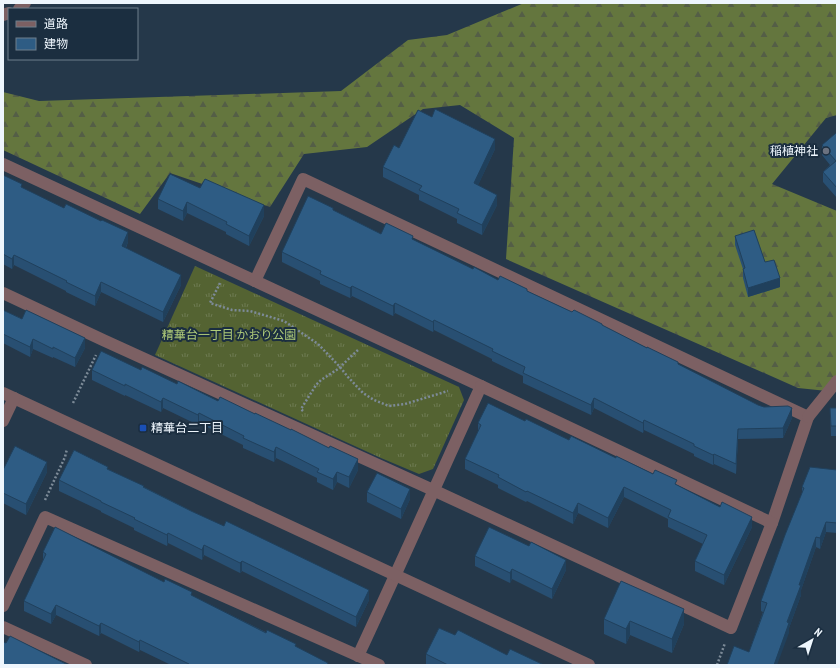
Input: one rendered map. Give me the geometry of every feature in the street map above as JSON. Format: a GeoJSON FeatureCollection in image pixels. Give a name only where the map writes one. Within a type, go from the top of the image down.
{"type":"FeatureCollection","features":[{"type":"Feature","properties":{"kind":"street"},"geometry":{"type":"LineString","coordinates":[[3,164],[481,386],[772,524]]}},
{"type":"Feature","properties":{"kind":"street"},"geometry":{"type":"LineString","coordinates":[[255,281],[303,179],[808,417]]}},
{"type":"Feature","properties":{"kind":"street"},"geometry":{"type":"LineString","coordinates":[[3,293],[434,490],[731,628],[772,524],[808,417],[837,381]]}},
{"type":"Feature","properties":{"kind":"street"},"geometry":{"type":"LineString","coordinates":[[358,656],[396,576],[481,386]]}},
{"type":"Feature","properties":{"kind":"street"},"geometry":{"type":"LineString","coordinates":[[3,421],[8,395],[589,665]]}},
{"type":"Feature","properties":{"kind":"street"},"geometry":{"type":"LineString","coordinates":[[3,606],[45,517],[378,665]]}},
{"type":"Feature","properties":{"kind":"street"},"geometry":{"type":"LineString","coordinates":[[3,627],[86,665]]}},
{"type":"Feature","properties":{"kind":"path"},"geometry":{"type":"LineString","coordinates":[[227,268],[210,303],[232,310],[250,311],[284,321],[318,344],[363,393],[374,400],[389,406],[405,404],[455,389]]}},
{"type":"Feature","properties":{"kind":"path"},"geometry":{"type":"LineString","coordinates":[[318,438],[310,420],[301,409],[316,385],[340,367],[371,335]]}},
{"type":"Feature","properties":{"kind":"path"},"geometry":{"type":"LineString","coordinates":[[74,403],[103,340]]}},
{"type":"Feature","properties":{"kind":"path"},"geometry":{"type":"LineString","coordinates":[[45,517],[41,509],[65,457],[67,449]]}},
{"type":"Feature","properties":{"kind":"path"},"geometry":{"type":"LineString","coordinates":[[717,665],[731,628]]}},
{"type":"Feature","properties":{"kind":"green space"},"geometry":{"type":"Polygon","coordinates":[[[524,3],[837,3],[837,115],[826,118],[772,184],[837,211],[837,392],[798,388],[506,259],[514,138],[460,105],[423,109],[367,147],[304,154],[270,207],[170,173],[140,214],[3,150],[3,92],[39,101],[341,91],[408,40],[447,35],[524,3]]]}},
{"type":"Feature","properties":{"kind":"green space","name":"精華台一丁目 かおり公園"},"geometry":{"type":"Polygon","coordinates":[[[195,266],[459,387],[464,400],[433,469],[419,474],[155,355],[195,266]]]}},
{"type":"Feature","properties":{"kind":"building"},"geometry":{"type":"Polygon","coordinates":[[[435,109],[495,139],[474,183],[497,195],[482,225],[457,213],[459,209],[419,190],[422,186],[383,167],[394,145],[399,148],[418,110],[432,117],[435,109]]]}},
{"type":"Feature","properties":{"kind":"building"},"geometry":{"type":"Polygon","coordinates":[[[836,133],[837,188],[823,172],[836,161],[822,145],[836,133]]]}},
{"type":"Feature","properties":{"kind":"building"},"geometry":{"type":"Polygon","coordinates":[[[170,174],[200,188],[205,179],[264,205],[249,236],[226,224],[227,222],[187,202],[183,211],[158,199],[170,174]]]}},
{"type":"Feature","properties":{"kind":"building"},"geometry":{"type":"Polygon","coordinates":[[[3,175],[22,184],[21,187],[64,208],[66,204],[128,232],[122,246],[181,275],[163,312],[101,282],[95,296],[14,255],[12,259],[3,254],[3,175]]]}},
{"type":"Feature","properties":{"kind":"building"},"geometry":{"type":"Polygon","coordinates":[[[308,196],[381,234],[386,223],[413,236],[412,239],[473,269],[474,267],[498,280],[500,276],[527,289],[527,291],[572,312],[574,310],[647,348],[678,362],[678,364],[758,405],[764,407],[788,406],[792,408],[783,428],[738,429],[736,464],[694,446],[694,444],[644,420],[643,423],[594,398],[591,405],[523,373],[525,367],[492,351],[493,349],[434,320],[433,322],[395,303],[393,306],[352,286],[350,288],[320,274],[321,271],[282,252],[308,196]]]}},
{"type":"Feature","properties":{"kind":"building"},"geometry":{"type":"Polygon","coordinates":[[[754,230],[765,262],[774,260],[780,278],[748,288],[743,269],[745,268],[735,236],[754,230]]]}},
{"type":"Feature","properties":{"kind":"building"},"geometry":{"type":"Polygon","coordinates":[[[3,310],[22,319],[26,310],[85,338],[75,358],[33,339],[30,347],[3,334],[3,310]]]}},
{"type":"Feature","properties":{"kind":"building"},"geometry":{"type":"Polygon","coordinates":[[[101,351],[141,370],[142,367],[177,384],[178,381],[218,401],[220,397],[329,448],[330,446],[358,459],[349,477],[337,472],[333,479],[317,472],[319,469],[276,447],[274,452],[243,438],[244,436],[199,413],[198,415],[163,398],[161,402],[92,370],[101,351]]]}},
{"type":"Feature","properties":{"kind":"building"},"geometry":{"type":"Polygon","coordinates":[[[488,403],[525,421],[526,419],[569,440],[571,436],[653,474],[655,470],[677,480],[675,484],[720,507],[722,502],[752,517],[724,575],[695,561],[707,535],[668,517],[671,510],[624,487],[608,518],[578,503],[573,513],[527,491],[526,492],[498,477],[499,475],[465,459],[481,425],[478,423],[488,403]]]}},
{"type":"Feature","properties":{"kind":"building"},"geometry":{"type":"Polygon","coordinates":[[[830,408],[837,408],[837,426],[831,426],[830,408]]]}},
{"type":"Feature","properties":{"kind":"building"},"geometry":{"type":"Polygon","coordinates":[[[15,446],[47,462],[26,504],[3,493],[3,470],[15,446]]]}},
{"type":"Feature","properties":{"kind":"building"},"geometry":{"type":"Polygon","coordinates":[[[74,450],[108,467],[107,469],[144,486],[143,487],[191,511],[224,526],[226,521],[369,590],[356,617],[242,561],[240,563],[204,545],[202,550],[168,533],[167,535],[59,480],[74,450]]]}},
{"type":"Feature","properties":{"kind":"building"},"geometry":{"type":"Polygon","coordinates":[[[810,467],[837,470],[837,523],[826,522],[820,538],[816,537],[774,665],[727,665],[734,646],[749,652],[767,603],[761,601],[804,488],[802,487],[810,467]]]}},
{"type":"Feature","properties":{"kind":"building"},"geometry":{"type":"Polygon","coordinates":[[[377,473],[410,489],[401,509],[367,492],[377,473]]]}},
{"type":"Feature","properties":{"kind":"building"},"geometry":{"type":"Polygon","coordinates":[[[55,527],[164,582],[165,579],[192,592],[191,595],[266,633],[267,630],[296,644],[295,646],[328,663],[327,665],[189,665],[140,640],[139,642],[101,623],[99,626],[56,605],[51,614],[24,601],[46,554],[43,552],[55,527]]]}},
{"type":"Feature","properties":{"kind":"building"},"geometry":{"type":"Polygon","coordinates":[[[489,527],[529,546],[531,542],[566,560],[552,589],[512,569],[510,573],[475,556],[489,527]]]}},
{"type":"Feature","properties":{"kind":"building"},"geometry":{"type":"Polygon","coordinates":[[[621,581],[684,609],[672,639],[630,621],[626,629],[604,619],[621,581]]]}},
{"type":"Feature","properties":{"kind":"building"},"geometry":{"type":"Polygon","coordinates":[[[439,628],[455,635],[458,630],[507,655],[510,649],[544,665],[448,665],[426,654],[439,628]]]}},
{"type":"Feature","properties":{"kind":"building"},"geometry":{"type":"Polygon","coordinates":[[[10,636],[68,665],[3,665],[3,642],[6,643],[10,636]]]}},
{"type":"Feature","properties":{"kind":"place","name":"稲植神社"},"geometry":{"type":"Point","coordinates":[826,151]}},
{"type":"Feature","properties":{"kind":"place","name":"精華台二丁目"},"geometry":{"type":"Point","coordinates":[143,428]}}]}
